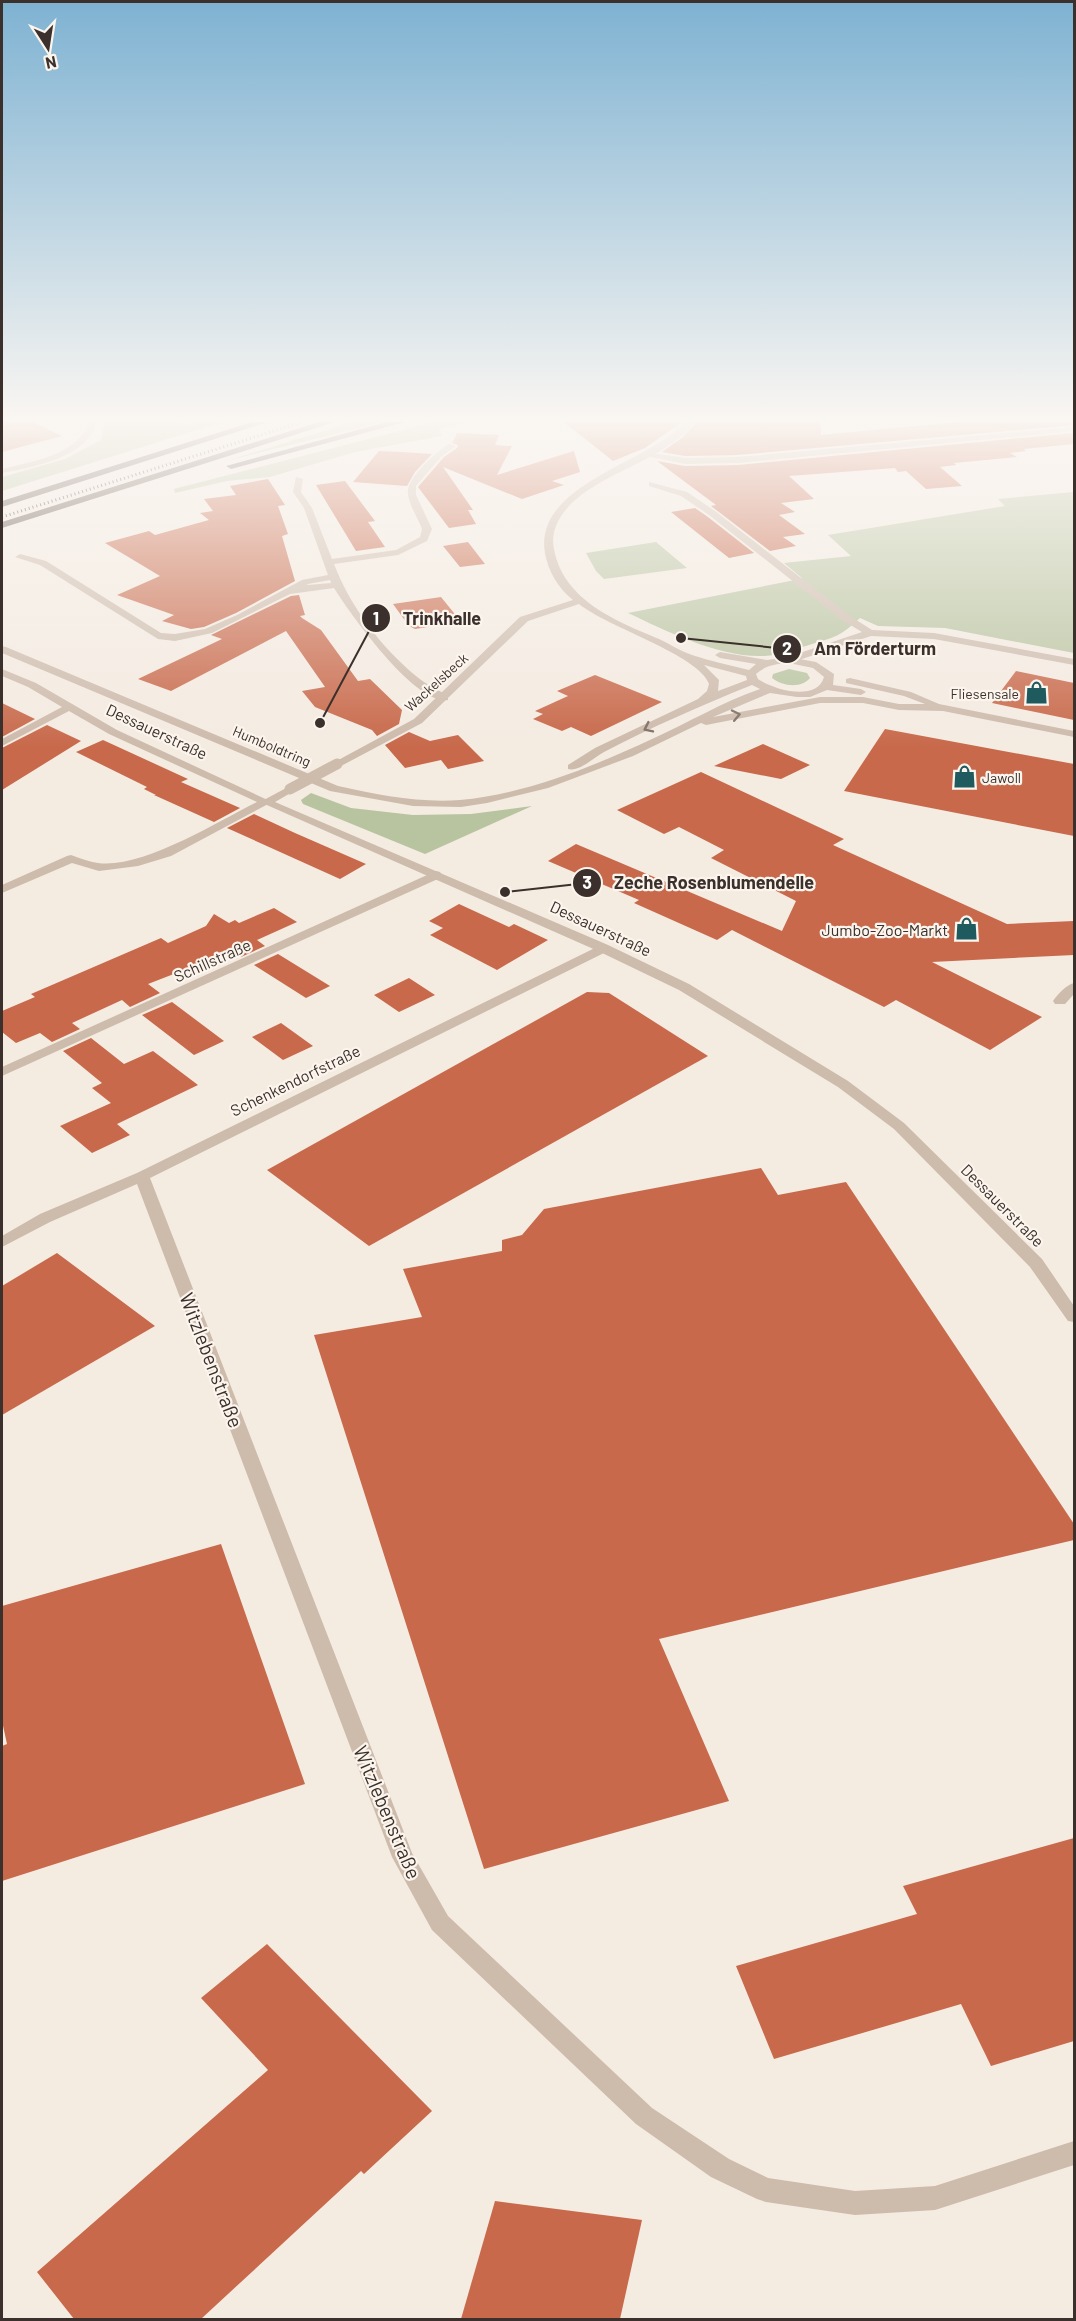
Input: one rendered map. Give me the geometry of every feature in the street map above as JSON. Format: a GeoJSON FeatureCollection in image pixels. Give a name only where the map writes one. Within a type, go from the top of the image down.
{"type":"FeatureCollection","features":[{"type":"Feature","properties":{"kind":"street"},"geometry":{"type":"LineString","coordinates":[[317,530],[335,581],[354,613],[397,664],[414,680],[444,698]]}},
{"type":"Feature","properties":{"kind":"street"},"geometry":{"type":"LineString","coordinates":[[329,562],[398,552],[424,539],[427,530]]}},
{"type":"Feature","properties":{"kind":"street"},"geometry":{"type":"LineString","coordinates":[[550,530],[548,558],[565,585],[579,601],[605,619],[689,658],[752,678],[766,690],[799,694],[814,692],[825,687],[830,682],[830,676]]}},
{"type":"Feature","properties":{"kind":"street"},"geometry":{"type":"LineString","coordinates":[[733,530],[846,618],[870,633]]}},
{"type":"Feature","properties":{"kind":"street"},"geometry":{"type":"LineString","coordinates":[[20,557],[43,563],[158,636],[167,638],[185,638],[203,634],[287,592],[335,581]]}},
{"type":"Feature","properties":{"kind":"street","name":"Wackelsbeck"},"geometry":{"type":"LineString","coordinates":[[2,889],[71,859],[99,867],[138,862],[167,854],[418,721],[524,619],[579,601]]}},
{"type":"Feature","properties":{"kind":"street"},"geometry":{"type":"LineString","coordinates":[[664,645],[767,663],[789,660],[870,633],[934,636],[1074,662]]}},
{"type":"Feature","properties":{"kind":"street"},"geometry":{"type":"LineString","coordinates":[[816,665],[847,642]]}},
{"type":"Feature","properties":{"kind":"street","name":"Humboldtring"},"geometry":{"type":"LineString","coordinates":[[2,649],[334,789],[379,799],[418,803],[460,803],[502,797],[543,784],[607,762],[680,730],[721,707],[766,690]]}},
{"type":"Feature","properties":{"kind":"street"},"geometry":{"type":"LineString","coordinates":[[689,658],[714,680],[715,687],[711,694],[700,702]]}},
{"type":"Feature","properties":{"kind":"street"},"geometry":{"type":"LineString","coordinates":[[789,660],[816,665],[830,676],[907,694],[945,708]]}},
{"type":"Feature","properties":{"kind":"street","name":"Humboldtring"},"geometry":{"type":"LineString","coordinates":[[543,784],[600,750],[752,678],[755,669],[767,663]]}},
{"type":"Feature","properties":{"kind":"street","name":"Dessauerstraße"},"geometry":{"type":"LineString","coordinates":[[2,672],[32,685],[114,732],[266,802],[603,948],[684,987],[759,1031],[843,1084],[899,1126],[1035,1263],[1074,1317]]}},
{"type":"Feature","properties":{"kind":"street"},"geometry":{"type":"LineString","coordinates":[[825,687],[846,689],[1074,734]]}},
{"type":"Feature","properties":{"kind":"street"},"geometry":{"type":"LineString","coordinates":[[680,730],[734,715],[820,700],[863,700],[898,707],[945,708]]}},
{"type":"Feature","properties":{"kind":"street"},"geometry":{"type":"LineString","coordinates":[[2,743],[69,707]]}},
{"type":"Feature","properties":{"kind":"street","name":"Schillstraße"},"geometry":{"type":"LineString","coordinates":[[2,1072],[436,875]]}},
{"type":"Feature","properties":{"kind":"street","name":"Schenkendorfstraße"},"geometry":{"type":"LineString","coordinates":[[2,1242],[45,1218],[142,1176],[603,948]]}},
{"type":"Feature","properties":{"kind":"street"},"geometry":{"type":"LineString","coordinates":[[1060,1001],[1074,987]]}},
{"type":"Feature","properties":{"kind":"street","name":"Witzlebenstraße"},"geometry":{"type":"LineString","coordinates":[[142,1176],[403,1857],[440,1923],[644,2116],[720,2168],[766,2190],[855,2203],[936,2198],[1074,2153]]}},
{"type":"Feature","properties":{"kind":"green space"},"geometry":{"type":"Polygon","coordinates":[[[857,530],[1074,530],[1074,653],[945,628],[878,626],[860,618],[842,633],[825,640],[776,655],[747,655],[730,653],[694,642],[628,613],[802,578],[784,563],[851,556],[828,535],[857,530]]]}},
{"type":"Feature","properties":{"kind":"green space"},"geometry":{"type":"Polygon","coordinates":[[[656,542],[687,568],[604,579],[596,571],[586,553],[656,542]]]}},
{"type":"Feature","properties":{"kind":"green space"},"geometry":{"type":"Polygon","coordinates":[[[789,669],[807,673],[810,678],[802,684],[791,685],[772,678],[773,674],[789,669]]]}},
{"type":"Feature","properties":{"kind":"green space"},"geometry":{"type":"Polygon","coordinates":[[[311,793],[351,808],[413,815],[471,814],[532,806],[425,854],[303,804],[301,800],[311,793]]]}},
{"type":"Feature","properties":{"kind":"building"},"geometry":{"type":"Polygon","coordinates":[[[172,530],[287,530],[288,534],[282,536],[295,581],[236,613],[204,627],[191,629],[162,621],[174,615],[117,595],[160,576],[105,543],[149,531],[155,535],[172,530]]]}},
{"type":"Feature","properties":{"kind":"building"},"geometry":{"type":"Polygon","coordinates":[[[343,530],[374,530],[385,547],[356,551],[343,530]]]}},
{"type":"Feature","properties":{"kind":"building"},"geometry":{"type":"Polygon","coordinates":[[[694,530],[725,530],[754,553],[729,558],[694,530]]]}},
{"type":"Feature","properties":{"kind":"building"},"geometry":{"type":"Polygon","coordinates":[[[743,530],[800,530],[805,534],[783,537],[796,546],[770,551],[743,530]]]}},
{"type":"Feature","properties":{"kind":"building"},"geometry":{"type":"Polygon","coordinates":[[[468,542],[485,564],[460,567],[443,546],[468,542]]]}},
{"type":"Feature","properties":{"kind":"building"},"geometry":{"type":"Polygon","coordinates":[[[299,595],[305,615],[300,616],[321,630],[358,681],[370,679],[402,710],[399,724],[377,736],[372,730],[315,707],[302,691],[325,687],[286,631],[171,691],[138,679],[222,639],[211,635],[291,596],[299,595]]]}},
{"type":"Feature","properties":{"kind":"building"},"geometry":{"type":"Polygon","coordinates":[[[441,597],[458,618],[445,622],[447,624],[415,629],[409,626],[393,604],[441,597]]]}},
{"type":"Feature","properties":{"kind":"building","name":"Fliesensale"},"geometry":{"type":"Polygon","coordinates":[[[1016,671],[1074,683],[1074,720],[992,703],[1016,671]]]}},
{"type":"Feature","properties":{"kind":"building"},"geometry":{"type":"Polygon","coordinates":[[[595,675],[662,702],[591,736],[571,727],[562,731],[533,719],[543,714],[535,711],[568,696],[557,691],[595,675]]]}},
{"type":"Feature","properties":{"kind":"building"},"geometry":{"type":"Polygon","coordinates":[[[2,703],[35,719],[2,737],[2,703]]]}},
{"type":"Feature","properties":{"kind":"building"},"geometry":{"type":"Polygon","coordinates":[[[47,725],[81,741],[2,790],[2,748],[47,725]]]}},
{"type":"Feature","properties":{"kind":"building","name":"Jawoll"},"geometry":{"type":"Polygon","coordinates":[[[885,729],[1074,764],[1074,836],[844,791],[885,729]]]}},
{"type":"Feature","properties":{"kind":"building"},"geometry":{"type":"Polygon","coordinates":[[[409,732],[430,741],[458,735],[484,761],[448,769],[441,760],[405,768],[385,745],[409,732]]]}},
{"type":"Feature","properties":{"kind":"building"},"geometry":{"type":"Polygon","coordinates":[[[103,740],[188,779],[181,782],[240,808],[214,822],[154,795],[156,795],[144,789],[147,787],[76,752],[103,740]]]}},
{"type":"Feature","properties":{"kind":"building"},"geometry":{"type":"Polygon","coordinates":[[[763,744],[810,765],[781,779],[714,766],[763,744]]]}},
{"type":"Feature","properties":{"kind":"building"},"geometry":{"type":"Polygon","coordinates":[[[701,772],[844,839],[833,845],[1007,924],[1074,921],[1074,955],[932,962],[1042,1017],[990,1050],[896,1000],[884,1007],[732,930],[717,940],[634,903],[639,900],[548,861],[576,844],[782,931],[796,901],[711,858],[724,850],[679,827],[664,834],[617,810],[701,772]]]}},
{"type":"Feature","properties":{"kind":"building"},"geometry":{"type":"Polygon","coordinates":[[[254,814],[366,864],[340,879],[227,828],[254,814]]]}},
{"type":"Feature","properties":{"kind":"building"},"geometry":{"type":"Polygon","coordinates":[[[459,904],[509,927],[514,924],[548,940],[497,970],[430,935],[443,928],[429,921],[459,904]]]}},
{"type":"Feature","properties":{"kind":"building"},"geometry":{"type":"Polygon","coordinates":[[[274,908],[297,922],[257,940],[265,946],[241,957],[233,951],[148,984],[160,993],[130,1007],[122,1000],[72,1023],[80,1029],[52,1042],[40,1033],[16,1043],[2,1032],[2,1011],[35,997],[31,994],[161,938],[168,943],[206,926],[214,914],[229,923],[235,920],[239,923],[274,908]]]}},
{"type":"Feature","properties":{"kind":"building"},"geometry":{"type":"Polygon","coordinates":[[[278,954],[330,986],[306,998],[254,965],[278,954]]]}},
{"type":"Feature","properties":{"kind":"building"},"geometry":{"type":"Polygon","coordinates":[[[409,978],[435,995],[399,1012],[374,995],[409,978]]]}},
{"type":"Feature","properties":{"kind":"building"},"geometry":{"type":"Polygon","coordinates":[[[587,992],[609,993],[708,1056],[369,1246],[267,1170],[587,992]]]}},
{"type":"Feature","properties":{"kind":"building"},"geometry":{"type":"Polygon","coordinates":[[[172,1002],[224,1041],[194,1055],[142,1015],[172,1002]]]}},
{"type":"Feature","properties":{"kind":"building"},"geometry":{"type":"Polygon","coordinates":[[[281,1023],[313,1046],[283,1060],[252,1037],[281,1023]]]}},
{"type":"Feature","properties":{"kind":"building"},"geometry":{"type":"Polygon","coordinates":[[[91,1038],[124,1064],[153,1051],[198,1085],[117,1124],[130,1135],[92,1153],[60,1126],[111,1103],[92,1088],[102,1083],[63,1051],[91,1038]]]}},
{"type":"Feature","properties":{"kind":"building"},"geometry":{"type":"Polygon","coordinates":[[[761,1168],[778,1195],[846,1182],[1074,1524],[1074,1540],[659,1639],[729,1801],[484,1869],[314,1335],[422,1317],[403,1269],[502,1251],[502,1240],[522,1235],[544,1209],[761,1168]]]}},
{"type":"Feature","properties":{"kind":"building"},"geometry":{"type":"Polygon","coordinates":[[[57,1253],[155,1326],[2,1415],[2,1286],[57,1253]]]}},
{"type":"Feature","properties":{"kind":"building"},"geometry":{"type":"Polygon","coordinates":[[[221,1544],[305,1784],[2,1881],[2,1746],[7,1744],[2,1721],[2,1606],[221,1544]]]}},
{"type":"Feature","properties":{"kind":"building"},"geometry":{"type":"Polygon","coordinates":[[[1074,1838],[1074,2041],[991,2066],[961,2004],[774,2059],[736,1966],[917,1914],[903,1886],[1074,1838]]]}},
{"type":"Feature","properties":{"kind":"building"},"geometry":{"type":"Polygon","coordinates":[[[267,1944],[432,2111],[364,2174],[361,2171],[201,2319],[74,2319],[37,2272],[268,2070],[201,1998],[267,1944]]]}},
{"type":"Feature","properties":{"kind":"building"},"geometry":{"type":"Polygon","coordinates":[[[495,2201],[642,2220],[620,2319],[461,2319],[495,2201]]]}},
{"type":"Feature","properties":{"kind":"place","name":"Am Förderturm"},"geometry":{"type":"Point","coordinates":[681,638]}},
{"type":"Feature","properties":{"kind":"place","name":"Fliesensale"},"geometry":{"type":"Point","coordinates":[1037,693]}},
{"type":"Feature","properties":{"kind":"place","name":"Trinkhalle"},"geometry":{"type":"Point","coordinates":[320,723]}},
{"type":"Feature","properties":{"kind":"place","name":"Jawoll"},"geometry":{"type":"Point","coordinates":[964,777]}},
{"type":"Feature","properties":{"kind":"place","name":"Zeche Rosenblumendelle"},"geometry":{"type":"Point","coordinates":[505,892]}},
{"type":"Feature","properties":{"kind":"place","name":"Jumbo-Zoo-Markt"},"geometry":{"type":"Point","coordinates":[966,929]}}]}
